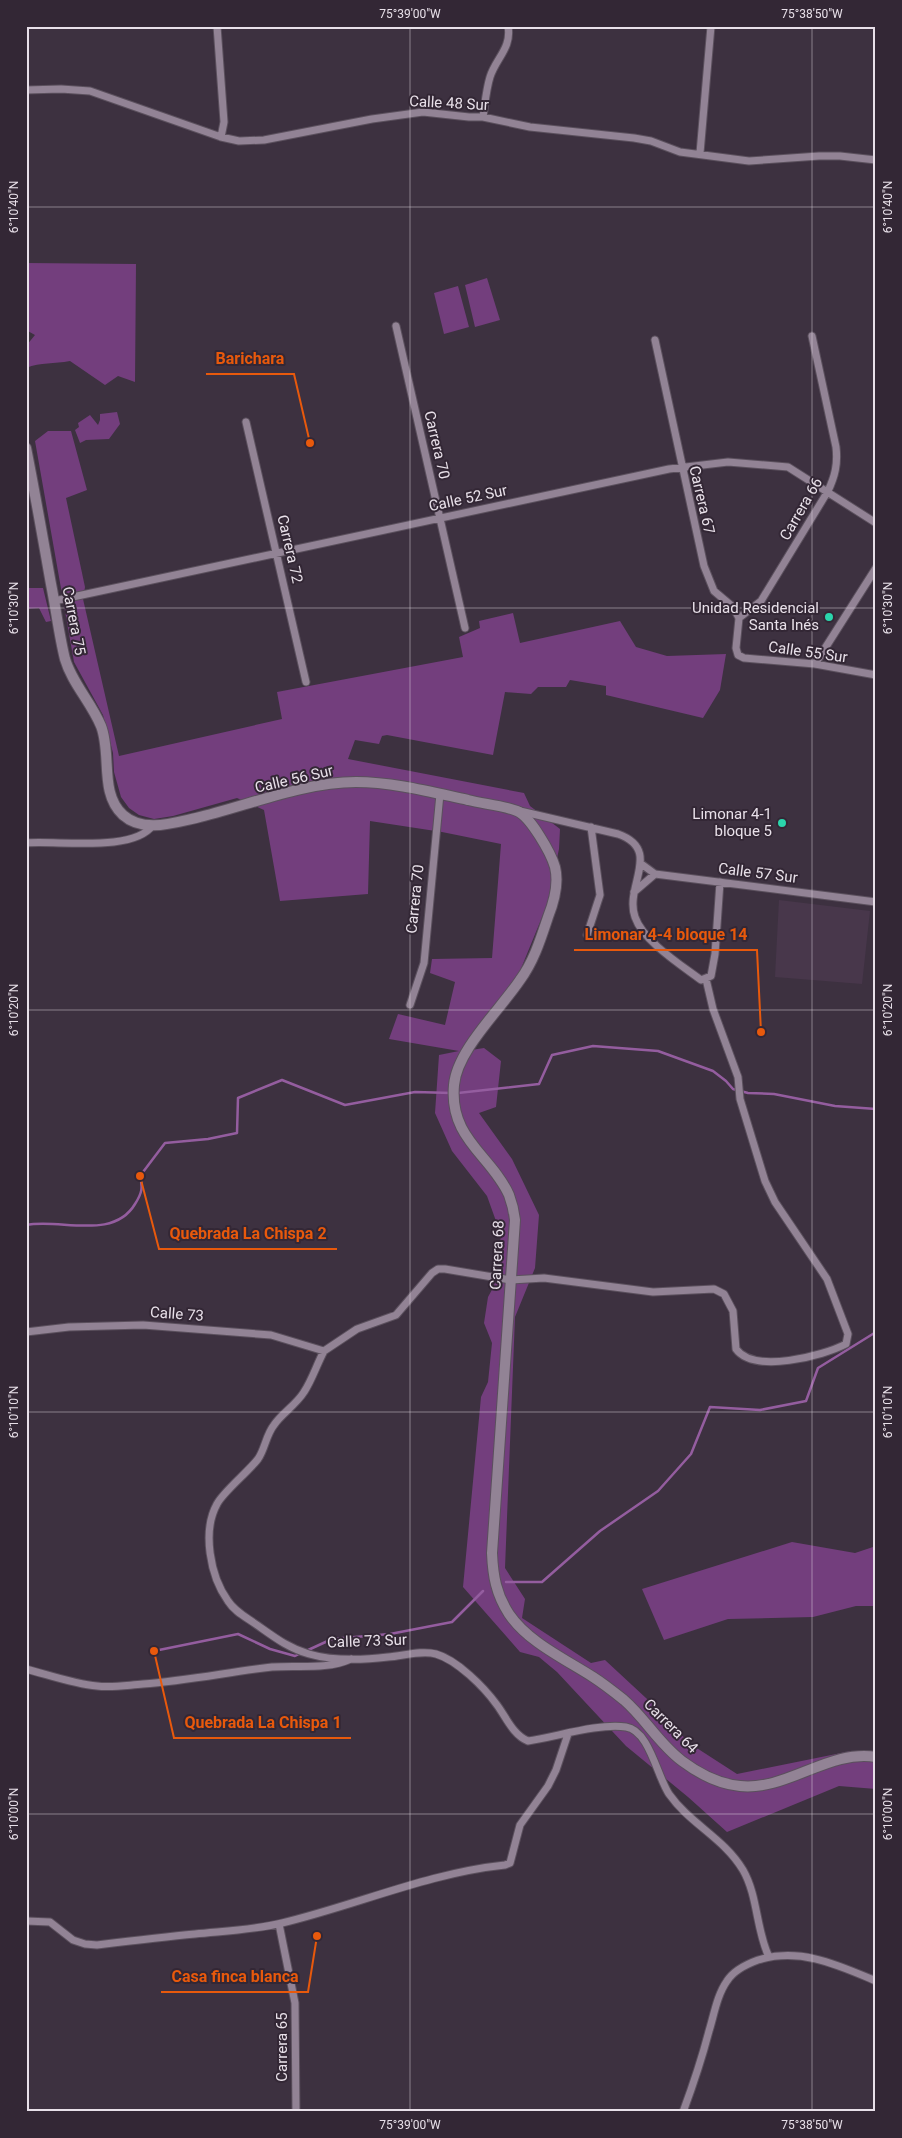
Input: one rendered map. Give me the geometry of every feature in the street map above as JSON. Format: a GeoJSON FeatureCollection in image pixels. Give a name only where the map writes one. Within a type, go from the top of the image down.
{"type":"FeatureCollection","features":[{"type":"Feature","properties":{"kind":"street"},"geometry":{"type":"LineString","coordinates":[[217,26],[224,122],[221,137]]}},
{"type":"Feature","properties":{"kind":"street"},"geometry":{"type":"LineString","coordinates":[[484,117],[490,76],[506,50],[510,35],[508,26]]}},
{"type":"Feature","properties":{"kind":"street"},"geometry":{"type":"LineString","coordinates":[[700,153],[711,26]]}},
{"type":"Feature","properties":{"kind":"street","name":"Calle 48 Sur"},"geometry":{"type":"LineString","coordinates":[[26,90],[61,89],[90,91],[221,137],[239,141],[264,140],[410,113],[484,117],[530,127],[634,138],[680,152],[749,160],[819,156],[876,160]]}},
{"type":"Feature","properties":{"kind":"street","name":"Carrera 70"},"geometry":{"type":"LineString","coordinates":[[396,326],[465,628]]}},
{"type":"Feature","properties":{"kind":"street","name":"Carrera 66"},"geometry":{"type":"LineString","coordinates":[[739,618],[761,601],[828,491],[838,463],[812,336]]}},
{"type":"Feature","properties":{"kind":"street","name":"Carrera 67"},"geometry":{"type":"LineString","coordinates":[[655,340],[681,467],[704,566],[714,591],[733,607],[739,618]]}},
{"type":"Feature","properties":{"kind":"street","name":"Carrera 72"},"geometry":{"type":"LineString","coordinates":[[246,422],[306,682]]}},
{"type":"Feature","properties":{"kind":"street","name":"Carrera 75"},"geometry":{"type":"LineString","coordinates":[[26,448],[66,662],[101,727],[108,755],[110,796],[126,818],[143,824],[153,825]]}},
{"type":"Feature","properties":{"kind":"street","name":"Calle 52 Sur"},"geometry":{"type":"LineString","coordinates":[[54,601],[681,467],[728,462],[788,467],[876,523]]}},
{"type":"Feature","properties":{"kind":"street"},"geometry":{"type":"LineString","coordinates":[[815,664],[876,568]]}},
{"type":"Feature","properties":{"kind":"street","name":"Calle 55 Sur"},"geometry":{"type":"LineString","coordinates":[[739,618],[736,648],[738,655],[744,658],[815,664],[876,675]]}},
{"type":"Feature","properties":{"kind":"street","name":"Calle 56 Sur"},"geometry":{"type":"LineString","coordinates":[[26,842],[94,844],[115,841],[141,834],[150,830],[153,825],[226,811],[301,790],[352,782],[380,784],[440,794],[591,827],[629,838],[639,849],[640,863]]}},
{"type":"Feature","properties":{"kind":"street","name":"Carrera 70"},"geometry":{"type":"LineString","coordinates":[[410,1005],[424,963],[440,794]]}},
{"type":"Feature","properties":{"kind":"street","name":"Carrera 68"},"geometry":{"type":"LineString","coordinates":[[520,811],[539,835],[555,867],[556,879],[552,906],[536,950],[522,978],[459,1063],[455,1079],[454,1097],[458,1119],[475,1150],[504,1186],[513,1205],[516,1227],[492,1553],[494,1582],[497,1593],[509,1614],[523,1630],[595,1678]]}},
{"type":"Feature","properties":{"kind":"street"},"geometry":{"type":"LineString","coordinates":[[587,935],[600,895],[591,827]]}},
{"type":"Feature","properties":{"kind":"street"},"geometry":{"type":"LineString","coordinates":[[640,863],[634,892],[634,916],[641,928],[669,957],[701,980],[711,976],[715,954],[720,882]]}},
{"type":"Feature","properties":{"kind":"street","name":"Calle 57 Sur"},"geometry":{"type":"LineString","coordinates":[[640,863],[655,874],[876,902]]}},
{"type":"Feature","properties":{"kind":"street"},"geometry":{"type":"LineString","coordinates":[[634,892],[655,874]]}},
{"type":"Feature","properties":{"kind":"street"},"geometry":{"type":"LineString","coordinates":[[324,1351],[356,1329],[396,1315],[424,1281],[438,1269],[511,1280],[544,1278],[653,1292],[714,1289],[724,1294],[729,1301],[735,1321],[736,1349],[746,1358],[782,1361],[817,1355],[846,1344],[848,1334],[827,1279],[775,1202],[765,1181],[740,1099],[738,1077],[713,1009],[706,979]]}},
{"type":"Feature","properties":{"kind":"street","name":"Calle 73"},"geometry":{"type":"LineString","coordinates":[[26,1332],[78,1327],[143,1325],[271,1336],[324,1351]]}},
{"type":"Feature","properties":{"kind":"street","name":"Calle 73 Sur"},"geometry":{"type":"LineString","coordinates":[[324,1351],[305,1392],[274,1425],[259,1457],[217,1502],[210,1522],[211,1552],[214,1573],[227,1600],[234,1609],[272,1637],[296,1650],[308,1654],[321,1657],[352,1658],[435,1654],[459,1668],[476,1682],[523,1739],[528,1741],[600,1728],[626,1727],[641,1736],[649,1750],[660,1779],[670,1795],[696,1824],[713,1834],[729,1849],[744,1871],[769,1957]]}},
{"type":"Feature","properties":{"kind":"street"},"geometry":{"type":"LineString","coordinates":[[26,1670],[94,1686],[119,1686],[167,1683],[233,1672],[288,1666],[326,1666],[338,1664],[352,1658]]}},
{"type":"Feature","properties":{"kind":"street","name":"Carrera 64"},"geometry":{"type":"LineString","coordinates":[[595,1678],[625,1702],[680,1759],[698,1772],[721,1782],[756,1787],[800,1774],[843,1758],[866,1755],[876,1757]]}},
{"type":"Feature","properties":{"kind":"street"},"geometry":{"type":"LineString","coordinates":[[26,1922],[50,1922],[73,1940],[97,1945],[279,1924],[418,1882],[510,1863],[520,1825],[548,1786],[556,1770],[568,1734]]}},
{"type":"Feature","properties":{"kind":"street","name":"Carrera 65"},"geometry":{"type":"LineString","coordinates":[[279,1924],[295,2003],[296,2112]]}},
{"type":"Feature","properties":{"kind":"street"},"geometry":{"type":"LineString","coordinates":[[683,2112],[701,2061],[720,1993],[727,1980],[738,1970],[769,1957],[790,1954],[814,1957],[876,1981]]}},
{"type":"Feature","properties":{"kind":"shaded area"},"geometry":{"type":"Polygon","coordinates":[[[26,263],[136,264],[135,382],[118,376],[105,385],[70,361],[26,368],[26,346],[35,335],[26,330],[26,263]]]}},
{"type":"Feature","properties":{"kind":"shaded area"},"geometry":{"type":"Polygon","coordinates":[[[487,278],[500,320],[475,327],[465,285],[487,278]]]}},
{"type":"Feature","properties":{"kind":"shaded area"},"geometry":{"type":"Polygon","coordinates":[[[458,286],[469,327],[444,334],[434,293],[458,286]]]}},
{"type":"Feature","properties":{"kind":"shaded area"},"geometry":{"type":"Polygon","coordinates":[[[117,412],[120,424],[109,439],[86,440],[80,443],[75,430],[79,427],[78,423],[90,415],[98,425],[100,414],[117,412]]]}},
{"type":"Feature","properties":{"kind":"shaded area"},"geometry":{"type":"Polygon","coordinates":[[[48,431],[71,431],[87,490],[66,498],[85,587],[83,599],[119,756],[282,719],[277,692],[463,657],[459,637],[480,628],[479,621],[513,613],[520,643],[620,621],[636,647],[667,656],[726,654],[720,690],[703,718],[606,695],[606,686],[570,680],[566,687],[538,687],[531,694],[505,692],[493,755],[387,735],[382,736],[379,744],[355,740],[348,759],[524,793],[530,806],[560,829],[559,849],[547,905],[520,971],[465,1051],[484,1048],[501,1061],[496,1107],[479,1113],[512,1159],[539,1215],[535,1268],[515,1317],[505,1568],[525,1599],[522,1618],[591,1663],[605,1660],[660,1711],[689,1743],[737,1774],[851,1751],[876,1753],[876,1789],[839,1786],[727,1832],[626,1746],[557,1672],[539,1657],[520,1652],[463,1587],[481,1397],[488,1382],[492,1343],[484,1323],[488,1297],[494,1286],[501,1235],[487,1196],[452,1151],[435,1113],[439,1055],[459,1051],[389,1039],[398,1014],[445,1025],[455,982],[430,973],[432,959],[492,958],[501,844],[442,832],[370,821],[368,894],[280,901],[264,810],[237,798],[173,816],[154,819],[139,815],[129,808],[121,797],[114,772],[113,753],[103,715],[74,662],[35,441],[48,431]]]}},
{"type":"Feature","properties":{"kind":"shaded area"},"geometry":{"type":"Polygon","coordinates":[[[26,588],[43,588],[51,621],[46,622],[39,608],[26,609],[26,588]]]}},
{"type":"Feature","properties":{"kind":"shaded area"},"geometry":{"type":"Polygon","coordinates":[[[779,900],[870,911],[862,984],[775,977],[779,900]]]}},
{"type":"Feature","properties":{"kind":"shaded area"},"geometry":{"type":"Polygon","coordinates":[[[792,1542],[855,1553],[876,1546],[876,1606],[856,1606],[813,1617],[728,1619],[664,1640],[642,1589],[792,1542]]]}},
{"type":"Feature","properties":{"kind":"waterway"},"geometry":{"type":"LineString","coordinates":[[458,1093],[539,1084],[552,1055],[593,1046],[658,1051],[713,1071],[733,1089],[748,1093],[774,1094],[835,1106],[876,1109]]}},
{"type":"Feature","properties":{"kind":"waterway"},"geometry":{"type":"LineString","coordinates":[[26,1225],[85,1226],[113,1222],[125,1215],[135,1204],[142,1187],[140,1176],[165,1143],[208,1139],[237,1133],[238,1098],[282,1080],[345,1105],[415,1092],[452,1093]]}},
{"type":"Feature","properties":{"kind":"waterway"},"geometry":{"type":"LineString","coordinates":[[506,1582],[542,1582],[600,1531],[658,1491],[691,1454],[710,1407],[760,1410],[806,1401],[818,1368],[876,1332]]}},
{"type":"Feature","properties":{"kind":"waterway"},"geometry":{"type":"LineString","coordinates":[[306,1651],[332,1639],[390,1634],[452,1622],[483,1591]]}},
{"type":"Feature","properties":{"kind":"waterway"},"geometry":{"type":"LineString","coordinates":[[154,1651],[238,1634],[270,1649],[295,1656],[301,1653]]}},
{"type":"Feature","properties":{"kind":"place","name":"Barichara"},"geometry":{"type":"Point","coordinates":[310,443]}},
{"type":"Feature","properties":{"kind":"place","name":"Unidad Residencial Santa Inés"},"geometry":{"type":"Point","coordinates":[829,617]}},
{"type":"Feature","properties":{"kind":"place","name":"Limonar 4-1 bloque 5"},"geometry":{"type":"Point","coordinates":[782,823]}},
{"type":"Feature","properties":{"kind":"place","name":"Limonar 4-4 bloque 14"},"geometry":{"type":"Point","coordinates":[761,1032]}},
{"type":"Feature","properties":{"kind":"place","name":"Quebrada La Chispa 2"},"geometry":{"type":"Point","coordinates":[140,1176]}},
{"type":"Feature","properties":{"kind":"place","name":"Quebrada La Chispa 1"},"geometry":{"type":"Point","coordinates":[154,1651]}},
{"type":"Feature","properties":{"kind":"place","name":"Casa finca blanca"},"geometry":{"type":"Point","coordinates":[317,1936]}}]}
